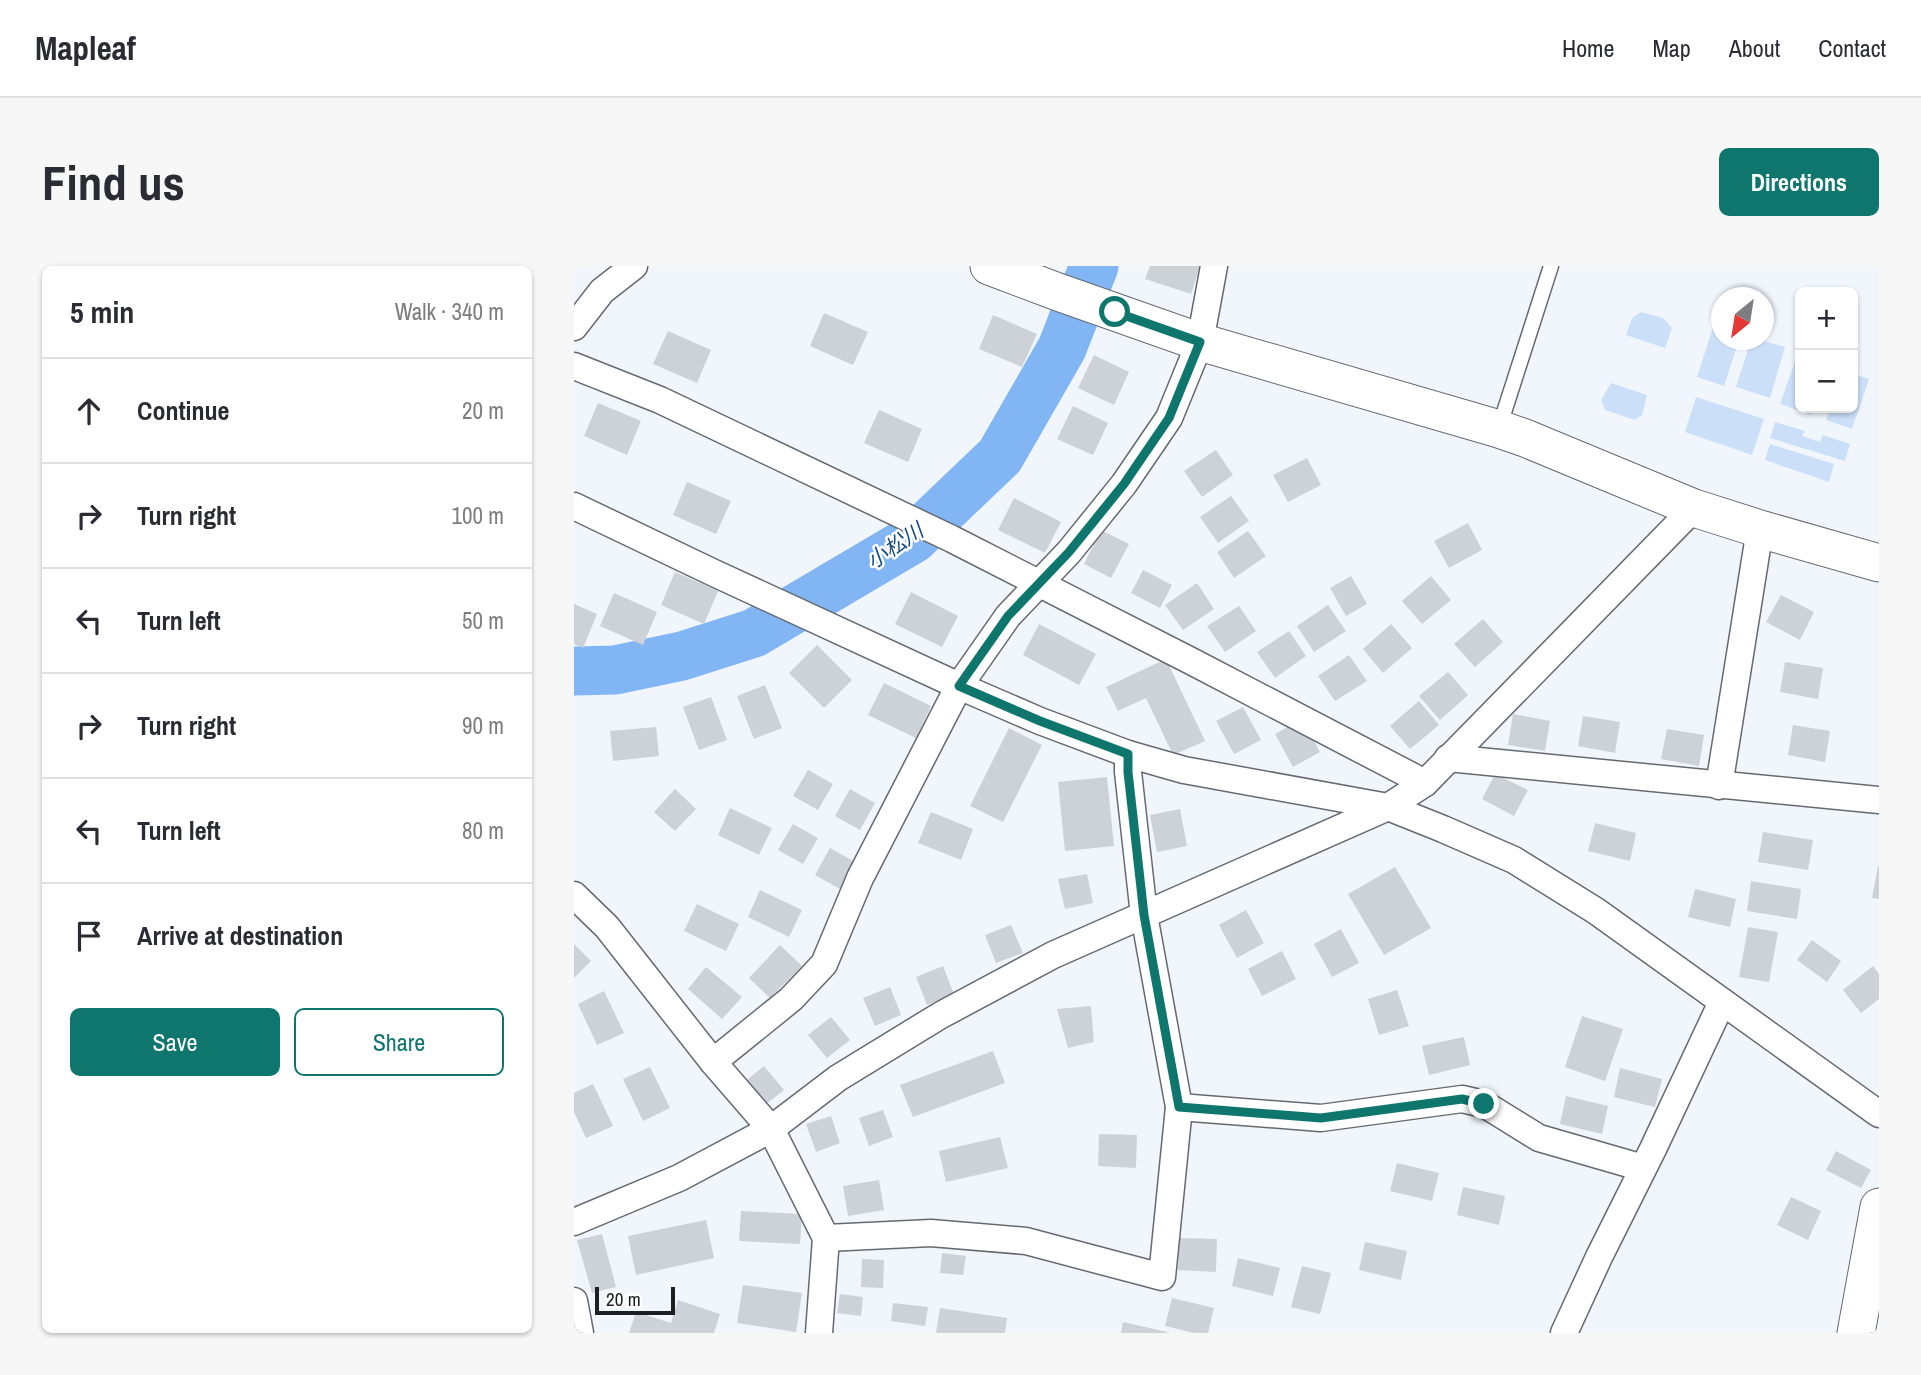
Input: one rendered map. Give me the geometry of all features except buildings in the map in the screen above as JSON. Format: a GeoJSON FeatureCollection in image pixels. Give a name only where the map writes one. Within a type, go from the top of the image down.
{"type":"FeatureCollection","features":[{"type":"Feature","properties":{"kind":"street"},"geometry":{"type":"LineString","coordinates":[[574,327],[602,290],[634,266]]}},
{"type":"Feature","properties":{"kind":"street"},"geometry":{"type":"LineString","coordinates":[[989,266],[1200,342],[1499,429],[1694,508],[1879,563]]}},
{"type":"Feature","properties":{"kind":"street"},"geometry":{"type":"LineString","coordinates":[[712,1062],[791,999],[824,964],[860,878],[959,686],[1008,616],[1069,552],[1124,484],[1169,418],[1200,342],[1214,266]]}},
{"type":"Feature","properties":{"kind":"street"},"geometry":{"type":"LineString","coordinates":[[574,366],[660,400],[900,514],[1425,783]]}},
{"type":"Feature","properties":{"kind":"street"},"geometry":{"type":"LineString","coordinates":[[574,506],[959,686],[1040,721],[1128,754],[1184,770],[1388,807],[1514,860],[1596,911],[1879,1114]]}},
{"type":"Feature","properties":{"kind":"street"},"geometry":{"type":"LineString","coordinates":[[574,1222],[679,1178],[771,1129],[838,1078],[941,1015],[1053,955],[1388,807],[1425,783],[1694,508]]}},
{"type":"Feature","properties":{"kind":"street"},"geometry":{"type":"LineString","coordinates":[[1719,786],[1760,529]]}},
{"type":"Feature","properties":{"kind":"street"},"geometry":{"type":"LineString","coordinates":[[826,1238],[931,1233],[1026,1241],[1162,1277],[1179,1107],[1144,915],[1128,754]]}},
{"type":"Feature","properties":{"kind":"street"},"geometry":{"type":"LineString","coordinates":[[1448,758],[1879,800]]}},
{"type":"Feature","properties":{"kind":"street"},"geometry":{"type":"LineString","coordinates":[[574,895],[607,927],[712,1062],[771,1129],[826,1238],[822,1332]]}},
{"type":"Feature","properties":{"kind":"street"},"geometry":{"type":"LineString","coordinates":[[1564,1333],[1722,1002]]}},
{"type":"Feature","properties":{"kind":"street"},"geometry":{"type":"LineString","coordinates":[[1179,1107],[1321,1118],[1462,1099],[1484,1104],[1539,1138],[1643,1168]]}},
{"type":"Feature","properties":{"kind":"street"},"geometry":{"type":"LineString","coordinates":[[1856,1333],[1879,1207]]}},
{"type":"Feature","properties":{"kind":"street"},"geometry":{"type":"LineString","coordinates":[[574,1301],[580,1333]]}},
{"type":"Feature","properties":{"kind":"lane"},"geometry":{"type":"LineString","coordinates":[[1499,429],[1551,266]]}},
{"type":"Feature","properties":{"kind":"shaded area"},"geometry":{"type":"Polygon","coordinates":[[[1641,312],[1663,318],[1672,328],[1665,348],[1626,335],[1632,318],[1641,312]]]}},
{"type":"Feature","properties":{"kind":"shaded area"},"geometry":{"type":"Polygon","coordinates":[[[1711,333],[1711,350],[1736,350],[1724,386],[1697,377],[1711,333]]]}},
{"type":"Feature","properties":{"kind":"shaded area"},"geometry":{"type":"Polygon","coordinates":[[[1774,344],[1785,347],[1770,398],[1736,387],[1748,350],[1774,350],[1774,344]]]}},
{"type":"Feature","properties":{"kind":"shaded area"},"geometry":{"type":"Polygon","coordinates":[[[1795,362],[1795,409],[1780,404],[1795,362]]]}},
{"type":"Feature","properties":{"kind":"shaded area"},"geometry":{"type":"Polygon","coordinates":[[[1858,376],[1869,379],[1858,411],[1858,376]]]}},
{"type":"Feature","properties":{"kind":"shaded area"},"geometry":{"type":"Polygon","coordinates":[[[1611,383],[1647,395],[1642,415],[1635,420],[1605,410],[1601,400],[1611,383]]]}},
{"type":"Feature","properties":{"kind":"shaded area"},"geometry":{"type":"Polygon","coordinates":[[[1696,397],[1764,419],[1752,455],[1685,432],[1696,397]]]}},
{"type":"Feature","properties":{"kind":"shaded area"},"geometry":{"type":"Polygon","coordinates":[[[1828,413],[1857,413],[1852,429],[1826,420],[1828,413]]]}},
{"type":"Feature","properties":{"kind":"shaded area"},"geometry":{"type":"Polygon","coordinates":[[[1775,422],[1805,431],[1802,436],[1820,442],[1823,435],[1850,444],[1845,461],[1770,438],[1775,422]]]}},
{"type":"Feature","properties":{"kind":"shaded area"},"geometry":{"type":"Polygon","coordinates":[[[1770,444],[1834,464],[1829,482],[1765,460],[1770,444]]]}},
{"type":"Feature","properties":{"kind":"waterway","name":"小松川"},"geometry":{"type":"LineString","coordinates":[[574,671],[615,670],[682,656],[754,633],[913,539],[1000,456],[1062,348],[1094,266]]}},
{"type":"Feature","properties":{"kind":"route"},"geometry":{"type":"LineString","coordinates":[[1115,312],[1200,342],[1169,418],[1124,484],[1069,552],[1008,616],[959,686],[1040,721],[1128,754],[1144,915],[1179,1107],[1321,1118],[1462,1099],[1484,1104]]}}]}
